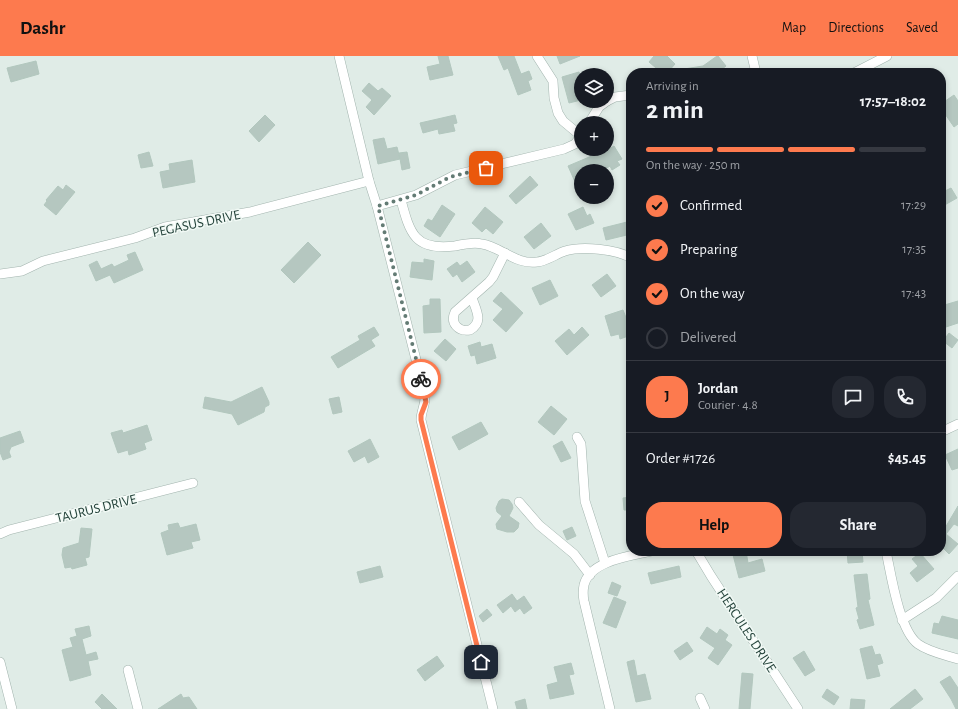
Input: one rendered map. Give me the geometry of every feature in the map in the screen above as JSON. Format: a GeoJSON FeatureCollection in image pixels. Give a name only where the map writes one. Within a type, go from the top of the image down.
{"type":"FeatureCollection","features":[{"type":"Feature","properties":{"kind":"street"},"geometry":{"type":"LineString","coordinates":[[339,56],[425,395],[426,402],[421,415],[421,420],[493,709]]}},
{"type":"Feature","properties":{"kind":"street"},"geometry":{"type":"LineString","coordinates":[[537,56],[553,81],[554,98],[558,113],[563,121],[574,130]]}},
{"type":"Feature","properties":{"kind":"street"},"geometry":{"type":"LineString","coordinates":[[752,56],[755,68]]}},
{"type":"Feature","properties":{"kind":"street"},"geometry":{"type":"LineString","coordinates":[[864,68],[887,56]]}},
{"type":"Feature","properties":{"kind":"street"},"geometry":{"type":"LineString","coordinates":[[614,97],[626,96]]}},
{"type":"Feature","properties":{"kind":"street"},"geometry":{"type":"LineString","coordinates":[[378,206],[401,200],[422,192],[456,175],[564,149],[574,144]]}},
{"type":"Feature","properties":{"kind":"street","name":"PEGASUS DRIVE"},"geometry":{"type":"LineString","coordinates":[[0,274],[22,271],[42,261],[135,238],[165,227],[250,212],[370,181]]}},
{"type":"Feature","properties":{"kind":"street"},"geometry":{"type":"LineString","coordinates":[[401,200],[408,226],[416,238],[429,246],[438,247],[474,243],[482,244],[524,262],[543,261],[566,251],[583,249],[613,252],[626,256]]}},
{"type":"Feature","properties":{"kind":"street"},"geometry":{"type":"LineString","coordinates":[[472,298],[493,277],[505,253]]}},
{"type":"Feature","properties":{"kind":"street"},"geometry":{"type":"LineString","coordinates":[[946,430],[958,424]]}},
{"type":"Feature","properties":{"kind":"street"},"geometry":{"type":"LineString","coordinates":[[577,438],[581,444],[585,501],[605,564]]}},
{"type":"Feature","properties":{"kind":"street","name":"TAURUS DRIVE"},"geometry":{"type":"LineString","coordinates":[[0,534],[9,530],[193,483]]}},
{"type":"Feature","properties":{"kind":"street"},"geometry":{"type":"LineString","coordinates":[[519,502],[539,525],[574,554],[590,575]]}},
{"type":"Feature","properties":{"kind":"street"},"geometry":{"type":"LineString","coordinates":[[610,709],[584,601],[584,585],[590,575],[605,564],[612,560],[630,556]]}},
{"type":"Feature","properties":{"kind":"street","name":"HERCULES DRIVE"},"geometry":{"type":"LineString","coordinates":[[699,556],[798,709]]}},
{"type":"Feature","properties":{"kind":"street"},"geometry":{"type":"LineString","coordinates":[[887,556],[902,620],[906,630],[916,643],[930,650],[958,660]]}},
{"type":"Feature","properties":{"kind":"street"},"geometry":{"type":"LineString","coordinates":[[902,620],[936,598],[958,576]]}},
{"type":"Feature","properties":{"kind":"street"},"geometry":{"type":"LineString","coordinates":[[0,662],[4,695],[12,709]]}},
{"type":"Feature","properties":{"kind":"street"},"geometry":{"type":"LineString","coordinates":[[128,670],[138,709]]}},
{"type":"Feature","properties":{"kind":"street"},"geometry":{"type":"LineString","coordinates":[[700,698],[705,709]]}},
{"type":"Feature","properties":{"kind":"building"},"geometry":{"type":"Polygon","coordinates":[[[438,56],[448,56],[453,75],[430,80],[427,67],[440,64],[438,56]]]}},
{"type":"Feature","properties":{"kind":"building"},"geometry":{"type":"Polygon","coordinates":[[[498,56],[514,56],[521,74],[529,71],[532,79],[528,81],[531,90],[518,95],[508,68],[504,70],[498,56]]]}},
{"type":"Feature","properties":{"kind":"building"},"geometry":{"type":"Polygon","coordinates":[[[557,56],[580,56],[560,64],[557,56]]]}},
{"type":"Feature","properties":{"kind":"building"},"geometry":{"type":"Polygon","coordinates":[[[654,56],[667,56],[675,64],[671,68],[656,68],[649,62],[654,56]]]}},
{"type":"Feature","properties":{"kind":"building"},"geometry":{"type":"Polygon","coordinates":[[[718,56],[726,66],[723,68],[690,68],[703,66],[718,56]]]}},
{"type":"Feature","properties":{"kind":"building"},"geometry":{"type":"Polygon","coordinates":[[[36,61],[39,74],[11,82],[7,68],[36,61]]]}},
{"type":"Feature","properties":{"kind":"building"},"geometry":{"type":"Polygon","coordinates":[[[574,73],[574,102],[569,103],[562,77],[574,73]]]}},
{"type":"Feature","properties":{"kind":"building"},"geometry":{"type":"Polygon","coordinates":[[[369,83],[378,91],[382,88],[391,96],[374,115],[366,107],[372,100],[362,91],[369,83]]]}},
{"type":"Feature","properties":{"kind":"building"},"geometry":{"type":"Polygon","coordinates":[[[954,95],[958,101],[958,124],[954,127],[946,115],[946,101],[954,95]]]}},
{"type":"Feature","properties":{"kind":"building"},"geometry":{"type":"Polygon","coordinates":[[[265,115],[275,125],[259,142],[249,131],[265,115]]]}},
{"type":"Feature","properties":{"kind":"building"},"geometry":{"type":"Polygon","coordinates":[[[455,115],[457,123],[453,124],[455,131],[439,134],[438,129],[423,133],[420,123],[455,115]]]}},
{"type":"Feature","properties":{"kind":"building"},"geometry":{"type":"Polygon","coordinates":[[[384,138],[387,149],[397,147],[400,159],[378,164],[373,140],[384,138]]]}},
{"type":"Feature","properties":{"kind":"building"},"geometry":{"type":"Polygon","coordinates":[[[614,146],[622,159],[617,161],[620,165],[614,169],[614,164],[574,164],[574,180],[568,166],[592,156],[614,156],[614,146]]]}},
{"type":"Feature","properties":{"kind":"building"},"geometry":{"type":"Polygon","coordinates":[[[149,152],[153,166],[141,168],[138,155],[149,152]]]}},
{"type":"Feature","properties":{"kind":"building"},"geometry":{"type":"Polygon","coordinates":[[[407,152],[410,168],[402,170],[399,153],[407,152]]]}},
{"type":"Feature","properties":{"kind":"building"},"geometry":{"type":"Polygon","coordinates":[[[192,160],[195,182],[163,188],[160,172],[170,170],[169,164],[192,160]]]}},
{"type":"Feature","properties":{"kind":"building"},"geometry":{"type":"Polygon","coordinates":[[[530,176],[538,185],[516,204],[509,196],[530,176]]]}},
{"type":"Feature","properties":{"kind":"building"},"geometry":{"type":"Polygon","coordinates":[[[66,185],[75,192],[56,215],[44,205],[47,201],[46,200],[58,186],[63,190],[66,185]]]}},
{"type":"Feature","properties":{"kind":"building"},"geometry":{"type":"Polygon","coordinates":[[[951,188],[957,198],[946,204],[946,190],[951,188]]]}},
{"type":"Feature","properties":{"kind":"building"},"geometry":{"type":"Polygon","coordinates":[[[442,205],[455,214],[440,237],[424,226],[428,219],[432,221],[442,205]]]}},
{"type":"Feature","properties":{"kind":"building"},"geometry":{"type":"Polygon","coordinates":[[[485,207],[503,222],[493,234],[486,228],[482,232],[472,223],[485,207]]]}},
{"type":"Feature","properties":{"kind":"building"},"geometry":{"type":"Polygon","coordinates":[[[583,207],[587,216],[590,214],[594,223],[576,230],[568,214],[583,207]]]}},
{"type":"Feature","properties":{"kind":"building"},"geometry":{"type":"Polygon","coordinates":[[[626,222],[626,235],[606,240],[603,228],[626,222]]]}},
{"type":"Feature","properties":{"kind":"building"},"geometry":{"type":"Polygon","coordinates":[[[541,223],[551,236],[534,249],[524,237],[541,223]]]}},
{"type":"Feature","properties":{"kind":"building"},"geometry":{"type":"Polygon","coordinates":[[[308,242],[321,255],[294,283],[281,270],[308,242]]]}},
{"type":"Feature","properties":{"kind":"building"},"geometry":{"type":"Polygon","coordinates":[[[135,252],[143,270],[114,283],[110,275],[96,281],[89,265],[97,261],[101,269],[112,264],[114,267],[129,260],[127,255],[135,252]]]}},
{"type":"Feature","properties":{"kind":"building"},"geometry":{"type":"Polygon","coordinates":[[[424,259],[434,261],[432,280],[410,277],[412,262],[424,263],[424,259]]]}},
{"type":"Feature","properties":{"kind":"building"},"geometry":{"type":"Polygon","coordinates":[[[467,261],[475,272],[462,282],[457,274],[453,277],[447,269],[457,262],[460,266],[467,261]]]}},
{"type":"Feature","properties":{"kind":"building"},"geometry":{"type":"Polygon","coordinates":[[[607,274],[616,286],[601,297],[592,285],[607,274]]]}},
{"type":"Feature","properties":{"kind":"building"},"geometry":{"type":"Polygon","coordinates":[[[550,280],[558,296],[540,305],[532,288],[550,280]]]}},
{"type":"Feature","properties":{"kind":"building"},"geometry":{"type":"Polygon","coordinates":[[[501,292],[523,313],[506,332],[493,320],[503,309],[493,301],[501,292]]]}},
{"type":"Feature","properties":{"kind":"building"},"geometry":{"type":"Polygon","coordinates":[[[430,299],[440,299],[441,332],[424,333],[423,306],[430,305],[430,299]]]}},
{"type":"Feature","properties":{"kind":"building"},"geometry":{"type":"Polygon","coordinates":[[[958,301],[958,323],[946,327],[946,305],[958,301]]]}},
{"type":"Feature","properties":{"kind":"building"},"geometry":{"type":"Polygon","coordinates":[[[623,310],[626,318],[626,337],[620,339],[619,334],[611,336],[605,316],[623,310]]]}},
{"type":"Feature","properties":{"kind":"building"},"geometry":{"type":"Polygon","coordinates":[[[374,327],[379,335],[371,340],[375,346],[338,368],[331,357],[360,340],[358,336],[374,327]]]}},
{"type":"Feature","properties":{"kind":"building"},"geometry":{"type":"Polygon","coordinates":[[[582,327],[589,335],[567,355],[555,341],[569,329],[574,335],[582,327]]]}},
{"type":"Feature","properties":{"kind":"building"},"geometry":{"type":"Polygon","coordinates":[[[949,333],[958,340],[952,348],[946,343],[946,337],[949,333]]]}},
{"type":"Feature","properties":{"kind":"building"},"geometry":{"type":"Polygon","coordinates":[[[445,339],[456,349],[446,361],[434,351],[445,339]]]}},
{"type":"Feature","properties":{"kind":"building"},"geometry":{"type":"Polygon","coordinates":[[[480,342],[481,347],[492,344],[496,358],[477,364],[475,355],[471,356],[468,346],[480,342]]]}},
{"type":"Feature","properties":{"kind":"building"},"geometry":{"type":"Polygon","coordinates":[[[262,387],[269,405],[265,407],[264,412],[238,425],[232,414],[203,408],[205,397],[231,402],[262,387]]]}},
{"type":"Feature","properties":{"kind":"building"},"geometry":{"type":"Polygon","coordinates":[[[339,397],[342,412],[333,414],[329,399],[339,397]]]}},
{"type":"Feature","properties":{"kind":"building"},"geometry":{"type":"Polygon","coordinates":[[[551,406],[567,419],[554,435],[538,422],[551,406]]]}},
{"type":"Feature","properties":{"kind":"building"},"geometry":{"type":"Polygon","coordinates":[[[481,422],[488,434],[459,450],[452,437],[481,422]]]}},
{"type":"Feature","properties":{"kind":"building"},"geometry":{"type":"Polygon","coordinates":[[[147,425],[152,440],[144,443],[146,449],[129,455],[128,450],[118,453],[111,433],[122,430],[123,433],[147,425]]]}},
{"type":"Feature","properties":{"kind":"building"},"geometry":{"type":"Polygon","coordinates":[[[20,431],[24,442],[11,447],[9,452],[11,457],[3,460],[0,452],[0,438],[20,431]]]}},
{"type":"Feature","properties":{"kind":"building"},"geometry":{"type":"Polygon","coordinates":[[[370,439],[379,457],[368,463],[365,456],[354,462],[348,451],[370,439]]]}},
{"type":"Feature","properties":{"kind":"building"},"geometry":{"type":"Polygon","coordinates":[[[562,441],[571,458],[561,462],[553,446],[562,441]]]}},
{"type":"Feature","properties":{"kind":"building"},"geometry":{"type":"Polygon","coordinates":[[[958,449],[958,468],[952,470],[946,455],[958,449]]]}},
{"type":"Feature","properties":{"kind":"building"},"geometry":{"type":"Polygon","coordinates":[[[623,498],[626,498],[626,510],[624,510],[623,498]]]}},
{"type":"Feature","properties":{"kind":"building"},"geometry":{"type":"Polygon","coordinates":[[[502,499],[509,500],[512,504],[513,508],[509,516],[519,523],[518,528],[514,532],[507,532],[497,529],[496,524],[502,516],[497,512],[496,508],[499,501],[502,499]]]}},
{"type":"Feature","properties":{"kind":"building"},"geometry":{"type":"Polygon","coordinates":[[[958,506],[958,526],[954,524],[946,534],[946,526],[958,506]]]}},
{"type":"Feature","properties":{"kind":"building"},"geometry":{"type":"Polygon","coordinates":[[[178,523],[180,528],[196,524],[200,540],[191,542],[193,548],[167,555],[161,533],[169,530],[168,525],[178,523]]]}},
{"type":"Feature","properties":{"kind":"building"},"geometry":{"type":"Polygon","coordinates":[[[572,527],[576,536],[567,540],[563,531],[572,527]]]}},
{"type":"Feature","properties":{"kind":"building"},"geometry":{"type":"Polygon","coordinates":[[[81,528],[92,529],[89,557],[85,558],[87,565],[72,569],[71,567],[65,568],[62,555],[63,548],[79,543],[81,528]]]}},
{"type":"Feature","properties":{"kind":"building"},"geometry":{"type":"Polygon","coordinates":[[[946,534],[958,544],[949,554],[946,551],[946,534]]]}},
{"type":"Feature","properties":{"kind":"building"},"geometry":{"type":"Polygon","coordinates":[[[733,556],[747,556],[748,563],[762,559],[765,571],[739,578],[733,556]]]}},
{"type":"Feature","properties":{"kind":"building"},"geometry":{"type":"Polygon","coordinates":[[[847,556],[862,556],[863,562],[848,563],[847,556]]]}},
{"type":"Feature","properties":{"kind":"building"},"geometry":{"type":"Polygon","coordinates":[[[916,556],[923,556],[934,569],[917,582],[910,573],[918,566],[912,559],[916,556]]]}},
{"type":"Feature","properties":{"kind":"building"},"geometry":{"type":"Polygon","coordinates":[[[380,566],[383,577],[360,583],[357,572],[380,566]]]}},
{"type":"Feature","properties":{"kind":"building"},"geometry":{"type":"Polygon","coordinates":[[[679,566],[681,577],[651,584],[648,573],[679,566]]]}},
{"type":"Feature","properties":{"kind":"building"},"geometry":{"type":"Polygon","coordinates":[[[867,574],[870,599],[868,600],[874,625],[860,629],[857,620],[859,619],[856,608],[858,607],[854,575],[867,574]]]}},
{"type":"Feature","properties":{"kind":"building"},"geometry":{"type":"Polygon","coordinates":[[[612,582],[621,586],[617,596],[608,593],[612,582]]]}},
{"type":"Feature","properties":{"kind":"building"},"geometry":{"type":"Polygon","coordinates":[[[512,594],[517,601],[524,596],[532,608],[524,614],[520,608],[515,612],[511,606],[503,613],[497,605],[512,594]]]}},
{"type":"Feature","properties":{"kind":"building"},"geometry":{"type":"Polygon","coordinates":[[[614,597],[626,602],[616,628],[603,623],[614,597]]]}},
{"type":"Feature","properties":{"kind":"building"},"geometry":{"type":"Polygon","coordinates":[[[487,609],[492,615],[483,622],[479,616],[487,609]]]}},
{"type":"Feature","properties":{"kind":"building"},"geometry":{"type":"Polygon","coordinates":[[[942,616],[958,620],[958,639],[932,633],[934,623],[939,624],[942,616]]]}},
{"type":"Feature","properties":{"kind":"building"},"geometry":{"type":"Polygon","coordinates":[[[89,626],[91,636],[82,639],[86,655],[96,652],[98,659],[88,661],[91,675],[70,681],[62,650],[73,647],[70,638],[77,636],[75,629],[89,626]]]}},
{"type":"Feature","properties":{"kind":"building"},"geometry":{"type":"Polygon","coordinates":[[[707,627],[717,634],[720,629],[728,635],[725,640],[732,645],[718,665],[708,658],[715,648],[700,638],[707,627]]]}},
{"type":"Feature","properties":{"kind":"building"},"geometry":{"type":"Polygon","coordinates":[[[687,642],[693,651],[680,660],[674,651],[687,642]]]}},
{"type":"Feature","properties":{"kind":"building"},"geometry":{"type":"Polygon","coordinates":[[[872,646],[875,655],[880,654],[883,663],[877,665],[880,676],[867,679],[860,649],[872,646]]]}},
{"type":"Feature","properties":{"kind":"building"},"geometry":{"type":"Polygon","coordinates":[[[804,651],[815,670],[805,676],[793,658],[804,651]]]}},
{"type":"Feature","properties":{"kind":"building"},"geometry":{"type":"Polygon","coordinates":[[[437,656],[444,666],[425,681],[417,670],[437,656]]]}},
{"type":"Feature","properties":{"kind":"building"},"geometry":{"type":"Polygon","coordinates":[[[634,660],[637,676],[645,674],[651,699],[636,702],[627,662],[634,660]]]}},
{"type":"Feature","properties":{"kind":"building"},"geometry":{"type":"Polygon","coordinates":[[[571,663],[574,674],[569,675],[574,694],[550,699],[547,685],[558,682],[554,667],[571,663]]]}},
{"type":"Feature","properties":{"kind":"building"},"geometry":{"type":"Polygon","coordinates":[[[742,673],[753,674],[750,709],[739,709],[742,673]]]}},
{"type":"Feature","properties":{"kind":"building"},"geometry":{"type":"Polygon","coordinates":[[[950,676],[958,688],[958,709],[956,709],[940,682],[950,676]]]}},
{"type":"Feature","properties":{"kind":"building"},"geometry":{"type":"Polygon","coordinates":[[[827,689],[839,697],[834,705],[822,697],[827,689]]]}},
{"type":"Feature","properties":{"kind":"building"},"geometry":{"type":"Polygon","coordinates":[[[915,689],[923,699],[910,709],[890,709],[915,689]]]}},
{"type":"Feature","properties":{"kind":"building"},"geometry":{"type":"Polygon","coordinates":[[[102,694],[117,709],[102,709],[95,702],[102,694]]]}},
{"type":"Feature","properties":{"kind":"building"},"geometry":{"type":"Polygon","coordinates":[[[181,694],[183,698],[189,697],[197,709],[158,709],[181,694]]]}},
{"type":"Feature","properties":{"kind":"building"},"geometry":{"type":"Polygon","coordinates":[[[525,699],[527,709],[517,709],[515,702],[525,699]]]}},
{"type":"Feature","properties":{"kind":"building"},"geometry":{"type":"Polygon","coordinates":[[[851,699],[865,700],[864,709],[850,709],[851,699]]]}},
{"type":"Feature","properties":{"kind":"way so far"},"geometry":{"type":"LineString","coordinates":[[421,379],[378,206],[416,195],[450,177],[486,168]]}},
{"type":"Feature","properties":{"kind":"route"},"geometry":{"type":"LineString","coordinates":[[421,379],[426,402],[421,415],[421,420],[481,662]]}}]}
